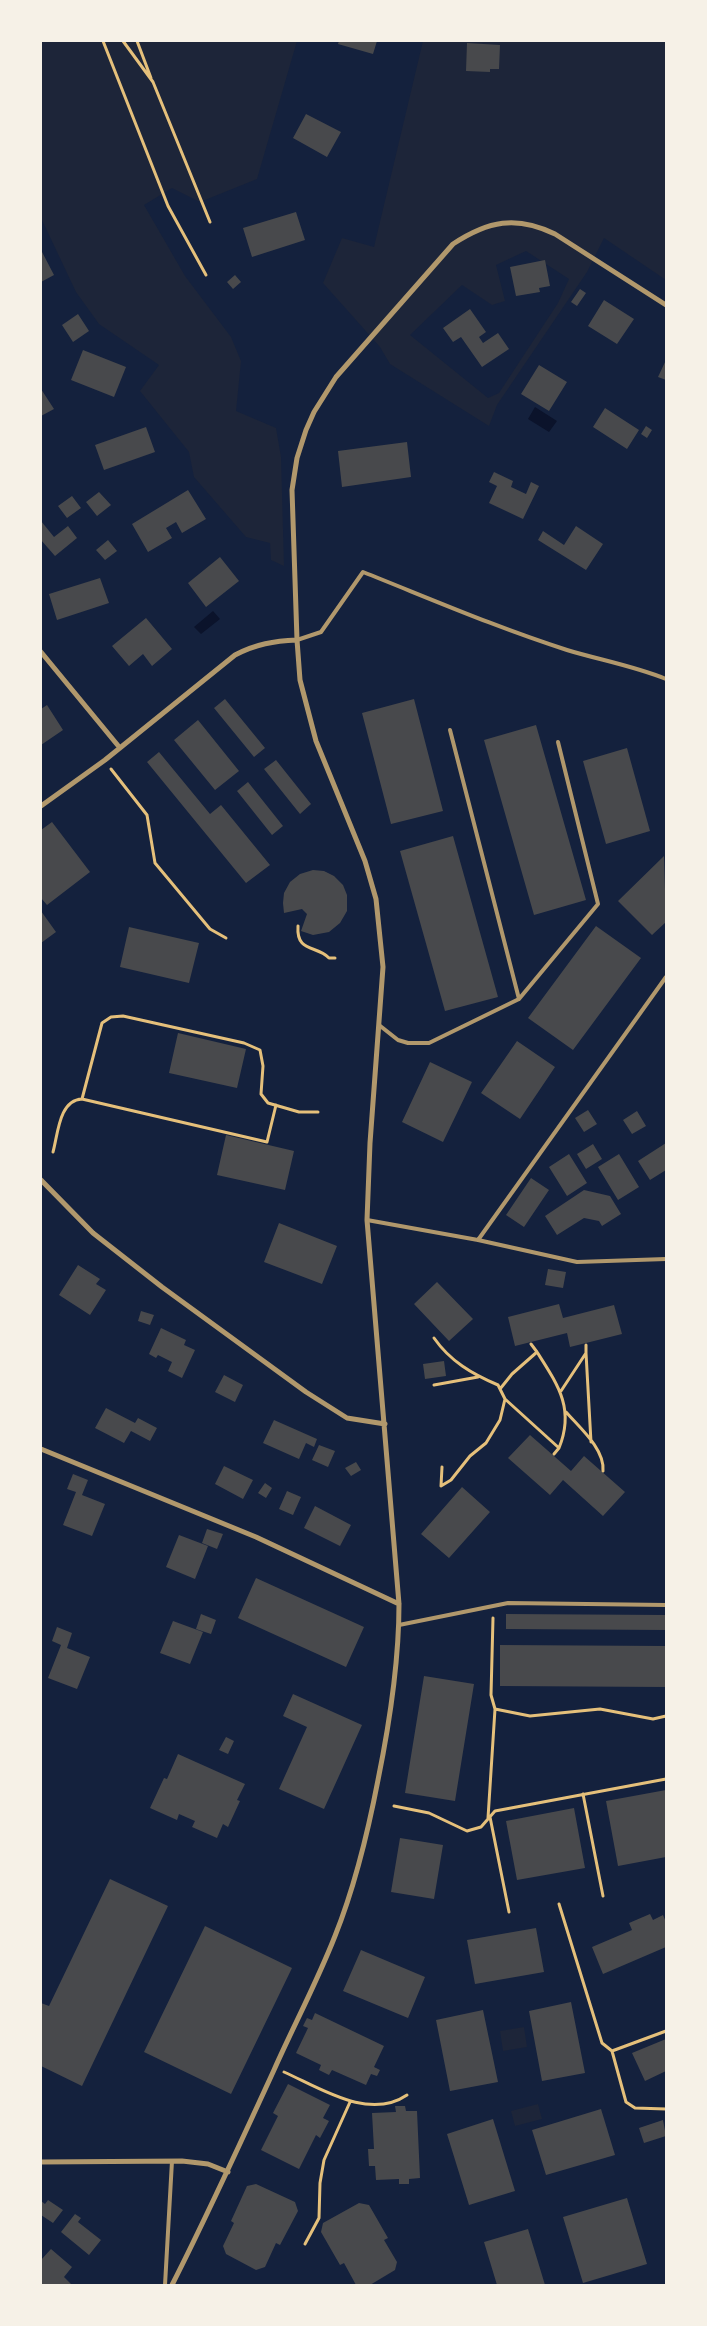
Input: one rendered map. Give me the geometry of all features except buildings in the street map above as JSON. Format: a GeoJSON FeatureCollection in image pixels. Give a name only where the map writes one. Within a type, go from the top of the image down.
{"type":"FeatureCollection","features":[{"type":"Feature","properties":{"kind":"street"},"geometry":{"type":"LineString","coordinates":[[172,2285],[228,2172],[274,2068],[308,2000],[336,1934],[366,1838],[388,1729],[398,1658],[399,1604],[367,1220],[370,1143],[383,967],[376,899],[365,861],[309,720],[300,680],[292,490],[298,458],[306,430],[314,412],[336,377],[453,244],[472,231],[491,224],[525,223],[541,227],[666,305]]}},
{"type":"Feature","properties":{"kind":"street"},"geometry":{"type":"LineString","coordinates":[[41,806],[105,760],[235,655],[252,646],[297,640]]}},
{"type":"Feature","properties":{"kind":"street"},"geometry":{"type":"LineString","coordinates":[[41,652],[120,748]]}},
{"type":"Feature","properties":{"kind":"street"},"geometry":{"type":"LineString","coordinates":[[41,1180],[93,1233],[162,1287],[306,1392],[343,1416],[385,1424]]}},
{"type":"Feature","properties":{"kind":"street"},"geometry":{"type":"LineString","coordinates":[[41,1449],[256,1537],[399,1604]]}},
{"type":"Feature","properties":{"kind":"street"},"geometry":{"type":"LineString","coordinates":[[41,2162],[172,2161],[208,2164],[228,2172]]}},
{"type":"Feature","properties":{"kind":"lane"},"geometry":{"type":"LineString","coordinates":[[297,640],[321,632],[363,572],[503,628],[567,650],[642,670],[666,679]]}},
{"type":"Feature","properties":{"kind":"lane"},"geometry":{"type":"LineString","coordinates":[[450,730],[519,999]]}},
{"type":"Feature","properties":{"kind":"lane"},"geometry":{"type":"LineString","coordinates":[[379,1025],[398,1040],[408,1043],[429,1044],[519,999],[598,904],[558,742]]}},
{"type":"Feature","properties":{"kind":"lane"},"geometry":{"type":"LineString","coordinates":[[478,1240],[666,977]]}},
{"type":"Feature","properties":{"kind":"lane"},"geometry":{"type":"LineString","coordinates":[[367,1220],[478,1240],[577,1262],[666,1259]]}},
{"type":"Feature","properties":{"kind":"lane"},"geometry":{"type":"LineString","coordinates":[[399,1625],[508,1603],[666,1605]]}},
{"type":"Feature","properties":{"kind":"lane"},"geometry":{"type":"LineString","coordinates":[[165,2285],[172,2161]]}},
{"type":"Feature","properties":{"kind":"path"},"geometry":{"type":"LineString","coordinates":[[102,41],[168,206],[206,275]]}},
{"type":"Feature","properties":{"kind":"path"},"geometry":{"type":"LineString","coordinates":[[123,41],[153,82]]}},
{"type":"Feature","properties":{"kind":"path"},"geometry":{"type":"LineString","coordinates":[[137,41],[210,222]]}},
{"type":"Feature","properties":{"kind":"path"},"geometry":{"type":"LineString","coordinates":[[105,760],[147,816],[155,864],[210,929],[226,938]]}},
{"type":"Feature","properties":{"kind":"path"},"geometry":{"type":"LineString","coordinates":[[298,926],[299,936],[306,947],[324,953],[329,958],[335,958]]}},
{"type":"Feature","properties":{"kind":"path"},"geometry":{"type":"LineString","coordinates":[[82,1099],[102,1024],[111,1017],[123,1016],[244,1043],[260,1050],[263,1066],[261,1094],[268,1103],[299,1112],[318,1112]]}},
{"type":"Feature","properties":{"kind":"path"},"geometry":{"type":"LineString","coordinates":[[53,1152],[65,1106],[74,1099],[82,1099],[267,1142],[276,1105]]}},
{"type":"Feature","properties":{"kind":"path"},"geometry":{"type":"LineString","coordinates":[[434,1338],[444,1352],[478,1377],[498,1385],[505,1399],[559,1448]]}},
{"type":"Feature","properties":{"kind":"path"},"geometry":{"type":"LineString","coordinates":[[531,1344],[561,1391],[566,1412],[565,1434],[554,1454]]}},
{"type":"Feature","properties":{"kind":"path"},"geometry":{"type":"LineString","coordinates":[[586,1345],[591,1442]]}},
{"type":"Feature","properties":{"kind":"path"},"geometry":{"type":"LineString","coordinates":[[500,1390],[512,1374],[537,1352]]}},
{"type":"Feature","properties":{"kind":"path"},"geometry":{"type":"LineString","coordinates":[[561,1391],[586,1353]]}},
{"type":"Feature","properties":{"kind":"path"},"geometry":{"type":"LineString","coordinates":[[434,1385],[478,1377]]}},
{"type":"Feature","properties":{"kind":"path"},"geometry":{"type":"LineString","coordinates":[[442,1467],[441,1486],[452,1480],[470,1456],[486,1443],[500,1420],[505,1399]]}},
{"type":"Feature","properties":{"kind":"path"},"geometry":{"type":"LineString","coordinates":[[566,1412],[591,1442],[604,1462],[603,1471]]}},
{"type":"Feature","properties":{"kind":"path"},"geometry":{"type":"LineString","coordinates":[[493,1606],[491,1694],[495,1709],[489,1817],[509,1912]]}},
{"type":"Feature","properties":{"kind":"path"},"geometry":{"type":"LineString","coordinates":[[495,1709],[530,1716],[600,1709],[653,1719],[666,1716]]}},
{"type":"Feature","properties":{"kind":"path"},"geometry":{"type":"LineString","coordinates":[[394,1806],[430,1813],[467,1831],[481,1827],[495,1811],[666,1779]]}},
{"type":"Feature","properties":{"kind":"path"},"geometry":{"type":"LineString","coordinates":[[583,1794],[603,1896]]}},
{"type":"Feature","properties":{"kind":"path"},"geometry":{"type":"LineString","coordinates":[[559,1904],[602,2043],[612,2051],[626,2102],[635,2108],[666,2108]]}},
{"type":"Feature","properties":{"kind":"path"},"geometry":{"type":"LineString","coordinates":[[612,2051],[666,2031]]}},
{"type":"Feature","properties":{"kind":"path"},"geometry":{"type":"LineString","coordinates":[[274,2068],[350,2102],[367,2105],[397,2102],[407,2095]]}},
{"type":"Feature","properties":{"kind":"path"},"geometry":{"type":"LineString","coordinates":[[305,2244],[319,2218],[320,2183],[324,2160],[350,2102]]}},
{"type":"Feature","properties":{"kind":"shaded area"},"geometry":{"type":"Polygon","coordinates":[[[41,41],[297,41],[257,179],[200,202],[172,188],[144,205],[185,276],[231,337],[241,361],[236,411],[276,428],[281,457],[284,566],[271,560],[270,543],[246,537],[194,477],[189,452],[140,391],[159,365],[99,324],[76,292],[41,218],[41,41]]]}},
{"type":"Feature","properties":{"kind":"shaded area"},"geometry":{"type":"Polygon","coordinates":[[[423,41],[666,41],[666,280],[604,238],[587,272],[497,405],[489,426],[390,364],[380,347],[323,283],[342,238],[374,247],[423,41]],[[526,251],[496,265],[505,301],[492,305],[462,285],[410,335],[488,398],[499,393],[558,303],[569,279],[526,251]]]}},
{"type":"Feature","properties":{"kind":"shaded area"},"geometry":{"type":"Polygon","coordinates":[[[535,407],[557,421],[549,432],[528,419],[535,407]]]}},
{"type":"Feature","properties":{"kind":"shaded area"},"geometry":{"type":"Polygon","coordinates":[[[213,611],[220,619],[201,634],[194,627],[213,611]]]}},
{"type":"Feature","properties":{"kind":"shaded area"},"geometry":{"type":"Polygon","coordinates":[[[524,2027],[527,2047],[503,2051],[500,2031],[524,2027]]]}},
{"type":"Feature","properties":{"kind":"shaded area"},"geometry":{"type":"Polygon","coordinates":[[[538,2104],[542,2119],[515,2126],[511,2111],[538,2104]]]}}]}
